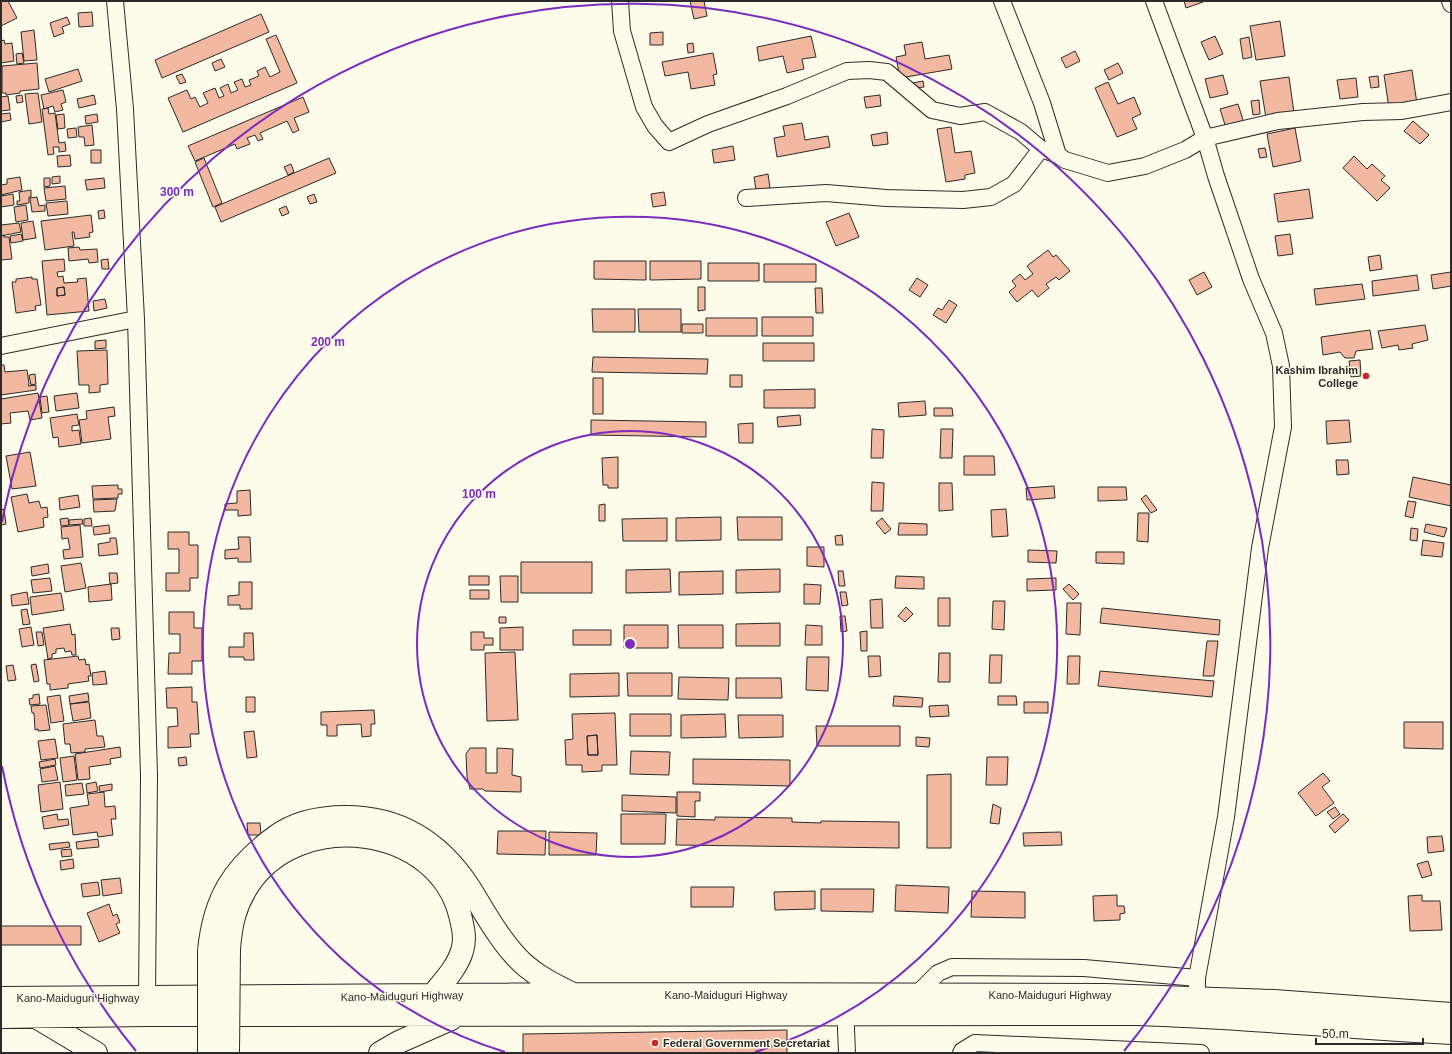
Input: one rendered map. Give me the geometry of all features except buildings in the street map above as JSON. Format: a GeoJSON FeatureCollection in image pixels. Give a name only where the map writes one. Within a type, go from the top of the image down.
{"type":"FeatureCollection","features":[{"type":"Feature","properties":{"kind":"highway"},"geometry":{"type":"LineString","coordinates":[[228,1053],[216,911],[225,889],[237,870],[257,850],[278,834],[305,822],[327,817],[354,817],[396,824],[411,831],[436,849],[453,866],[513,953],[534,972],[549,982],[574,994]]}},
{"type":"Feature","properties":{"kind":"highway"},"geometry":{"type":"LineString","coordinates":[[209,1053],[219,950],[238,904],[249,884],[262,868],[278,855],[295,845],[314,839],[356,835],[383,840],[398,845],[427,863],[438,875],[458,904],[464,937],[463,950],[457,964],[432,996]]}},
{"type":"Feature","properties":{"kind":"highway","name":"Kano-Maiduguri Highway"},"geometry":{"type":"LineString","coordinates":[[1,1017],[147,1015],[456,1016],[846,1005],[917,994],[1197,987],[1274,1001],[1451,1014]]}},
{"type":"Feature","properties":{"kind":"highway","name":"Kano-Maiduguri Highway"},"geometry":{"type":"LineString","coordinates":[[1,998],[574,994],[745,996],[846,1005],[1206,1016],[1370,1029],[1451,1033]]}},
{"type":"Feature","properties":{"kind":"highway"},"geometry":{"type":"LineString","coordinates":[[380,1053],[399,1042],[456,1016]]}},
{"type":"Feature","properties":{"kind":"highway"},"geometry":{"type":"LineString","coordinates":[[36,1017],[96,1053]]}},
{"type":"Feature","properties":{"kind":"street"},"geometry":{"type":"LineString","coordinates":[[115,1],[125,109],[136,319],[149,776],[146,997]]}},
{"type":"Feature","properties":{"kind":"street"},"geometry":{"type":"LineString","coordinates":[[620,1],[622,30],[644,107],[655,126],[669,142],[708,124],[787,96],[847,71],[869,70],[887,72],[932,110],[960,116],[984,112],[1021,132],[1041,149],[1058,155],[1065,160],[1108,173],[1145,166],[1185,150],[1206,138],[1278,121],[1363,112],[1402,111],[1451,102]]}},
{"type":"Feature","properties":{"kind":"street"},"geometry":{"type":"LineString","coordinates":[[1002,1],[1042,103],[1058,155]]}},
{"type":"Feature","properties":{"kind":"street"},"geometry":{"type":"LineString","coordinates":[[1154,1],[1206,138],[1216,176],[1251,280],[1274,333],[1281,366],[1283,428],[1260,548],[1226,817],[1197,987]]}},
{"type":"Feature","properties":{"kind":"street"},"geometry":{"type":"LineString","coordinates":[[746,198],[826,193],[886,198],[956,200],[991,197],[1014,184],[1041,149]]}},
{"type":"Feature","properties":{"kind":"street"},"geometry":{"type":"LineString","coordinates":[[1,346],[136,319]]}},
{"type":"Feature","properties":{"kind":"street"},"geometry":{"type":"LineString","coordinates":[[846,1005],[847,1053]]}},
{"type":"Feature","properties":{"kind":"street"},"geometry":{"type":"LineString","coordinates":[[961,1053],[975,1043],[1201,1053]]}},
{"type":"Feature","properties":{"kind":"place","name":"Kashim Ibrahim College"},"geometry":{"type":"Point","coordinates":[1366,376]}},
{"type":"Feature","properties":{"kind":"place","name":"Federal Government Secretariat"},"geometry":{"type":"Point","coordinates":[655,1043]}}]}
